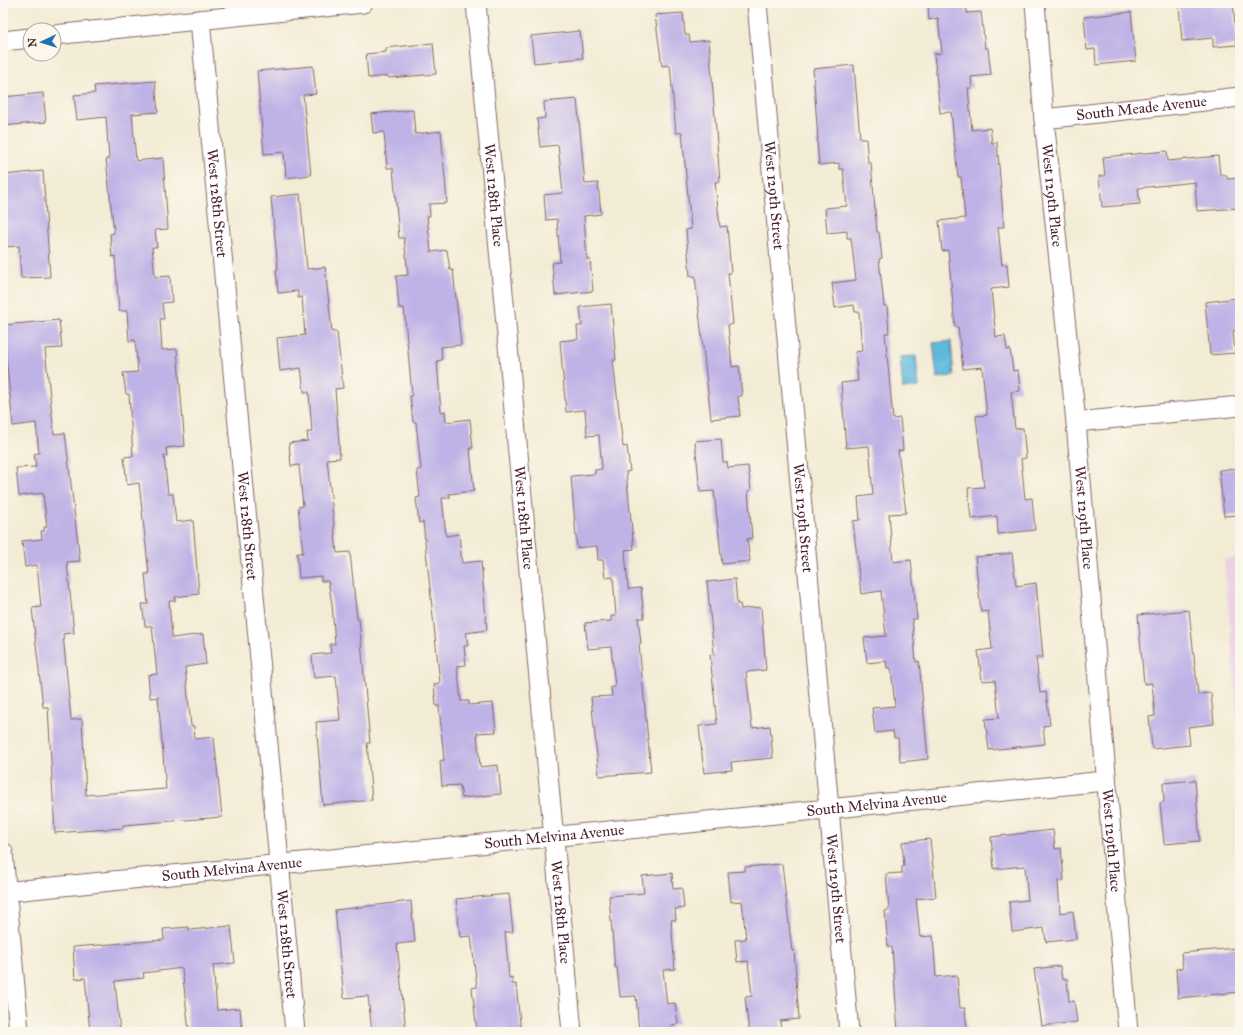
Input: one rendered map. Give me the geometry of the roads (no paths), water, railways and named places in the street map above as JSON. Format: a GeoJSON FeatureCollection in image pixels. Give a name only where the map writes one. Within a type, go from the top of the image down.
{"type":"FeatureCollection","features":[{"type":"Feature","properties":{"kind":"street"},"geometry":{"type":"LineString","coordinates":[[62,35],[363,3]]}},
{"type":"Feature","properties":{"kind":"street","name":"West 128th Place"},"geometry":{"type":"LineString","coordinates":[[476,3],[572,1032]]}},
{"type":"Feature","properties":{"kind":"street","name":"West 129th Street"},"geometry":{"type":"LineString","coordinates":[[757,3],[850,1032]]}},
{"type":"Feature","properties":{"kind":"street","name":"West 129th Place"},"geometry":{"type":"LineString","coordinates":[[1035,3],[1044,119],[1076,422],[1105,781],[1128,1032]]}},
{"type":"Feature","properties":{"kind":"street","name":"West 128th Street"},"geometry":{"type":"LineString","coordinates":[[200,20],[295,1032]]}},
{"type":"Feature","properties":{"kind":"street"},"geometry":{"type":"LineString","coordinates":[[3,41],[22,39]]}},
{"type":"Feature","properties":{"kind":"street","name":"South Meade Avenue"},"geometry":{"type":"LineString","coordinates":[[1044,119],[1240,97]]}},
{"type":"Feature","properties":{"kind":"street"},"geometry":{"type":"LineString","coordinates":[[1076,422],[1240,406]]}},
{"type":"Feature","properties":{"kind":"street","name":"South Melvina Avenue"},"geometry":{"type":"LineString","coordinates":[[5,892],[280,863],[554,837],[1105,781]]}},
{"type":"Feature","properties":{"kind":"street"},"geometry":{"type":"LineString","coordinates":[[3,852],[5,892],[19,1032]]}},
{"type":"Feature","properties":{"kind":"water"},"geometry":{"type":"Polygon","coordinates":[[[951,341],[954,376],[937,378],[933,343],[951,341]]]}},
{"type":"Feature","properties":{"kind":"water"},"geometry":{"type":"Polygon","coordinates":[[[916,356],[919,387],[903,389],[900,357],[916,356]]]}}]}
